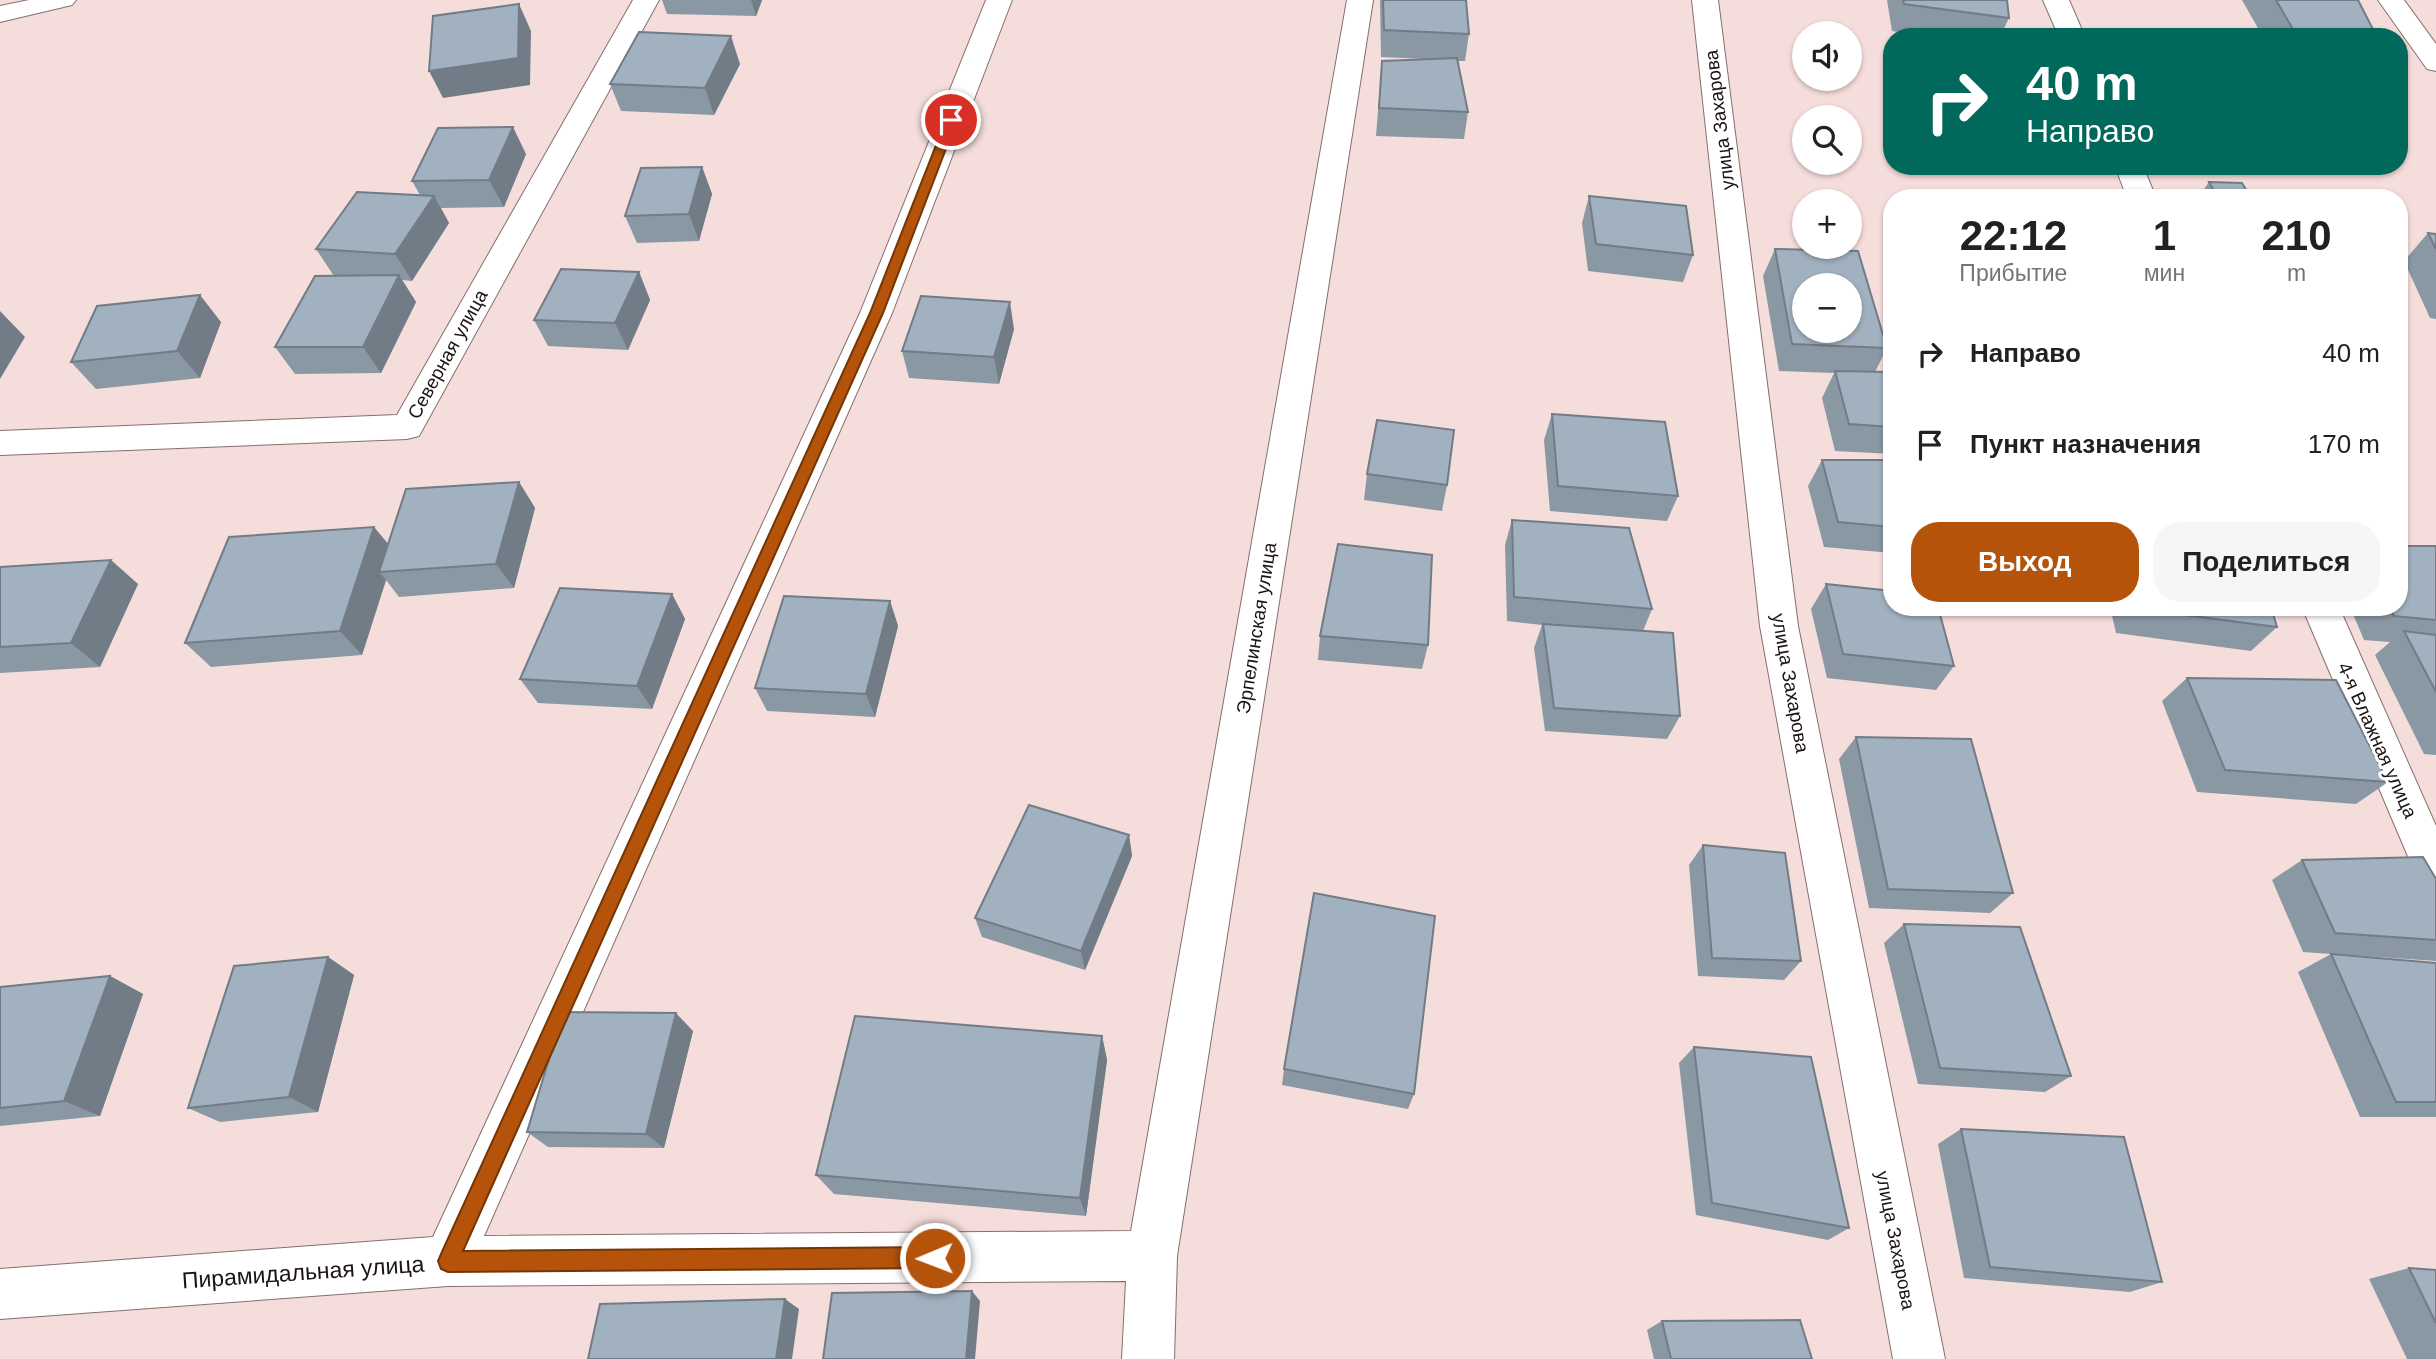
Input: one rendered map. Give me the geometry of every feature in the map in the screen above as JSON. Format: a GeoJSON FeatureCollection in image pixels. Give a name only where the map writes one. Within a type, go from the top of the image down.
{"type":"FeatureCollection","features":[{"type":"Feature","properties":{"kind":"street"},"geometry":{"type":"LineString","coordinates":[[0,14],[63,0]]}},
{"type":"Feature","properties":{"kind":"street","name":"Северная улица"},"geometry":{"type":"LineString","coordinates":[[0,443],[407,427],[646,0]]}},
{"type":"Feature","properties":{"kind":"street"},"geometry":{"type":"LineString","coordinates":[[448,1261],[876,313],[999,0]]}},
{"type":"Feature","properties":{"kind":"street","name":"Эрпелинская улица"},"geometry":{"type":"LineString","coordinates":[[1149,1359],[1152,1256],[1360,0]]}},
{"type":"Feature","properties":{"kind":"street","name":"улица Захарова"},"geometry":{"type":"LineString","coordinates":[[1705,0],[1779,626],[1919,1359]]}},
{"type":"Feature","properties":{"kind":"street"},"geometry":{"type":"LineString","coordinates":[[2056,0],[2068,28]]}},
{"type":"Feature","properties":{"kind":"street"},"geometry":{"type":"LineString","coordinates":[[2391,0],[2436,63]]}},
{"type":"Feature","properties":{"kind":"street","name":"4-я Влажная улица"},"geometry":{"type":"LineString","coordinates":[[2324,616],[2436,873]]}},
{"type":"Feature","properties":{"kind":"street","name":"Пирамидальная улица"},"geometry":{"type":"LineString","coordinates":[[0,1294],[448,1261],[1152,1256]]}},
{"type":"Feature","properties":{"kind":"building"},"geometry":{"type":"Polygon","coordinates":[[[1383,0],[1466,0],[1469,34],[1384,30],[1383,0]]]}},
{"type":"Feature","properties":{"kind":"building"},"geometry":{"type":"Polygon","coordinates":[[[1903,0],[2007,0],[2009,18],[1904,4],[1903,0]]]}},
{"type":"Feature","properties":{"kind":"building"},"geometry":{"type":"Polygon","coordinates":[[[2276,0],[2358,0],[2372,28],[2292,28],[2276,0]]]}},
{"type":"Feature","properties":{"kind":"building"},"geometry":{"type":"Polygon","coordinates":[[[519,4],[518,58],[429,71],[433,16],[519,4]]]}},
{"type":"Feature","properties":{"kind":"building"},"geometry":{"type":"Polygon","coordinates":[[[639,32],[731,36],[705,88],[610,84],[639,32]]]}},
{"type":"Feature","properties":{"kind":"building"},"geometry":{"type":"Polygon","coordinates":[[[1457,58],[1468,112],[1379,108],[1382,61],[1457,58]]]}},
{"type":"Feature","properties":{"kind":"building"},"geometry":{"type":"Polygon","coordinates":[[[513,127],[489,180],[412,181],[438,128],[513,127]]]}},
{"type":"Feature","properties":{"kind":"building"},"geometry":{"type":"Polygon","coordinates":[[[702,167],[689,214],[625,216],[641,168],[702,167]]]}},
{"type":"Feature","properties":{"kind":"building"},"geometry":{"type":"Polygon","coordinates":[[[2209,182],[2242,183],[2246,189],[2213,189],[2209,182]]]}},
{"type":"Feature","properties":{"kind":"building"},"geometry":{"type":"Polygon","coordinates":[[[357,192],[434,196],[395,254],[316,249],[357,192]]]}},
{"type":"Feature","properties":{"kind":"building"},"geometry":{"type":"Polygon","coordinates":[[[1589,196],[1686,206],[1693,255],[1596,244],[1589,196]]]}},
{"type":"Feature","properties":{"kind":"building"},"geometry":{"type":"Polygon","coordinates":[[[2428,233],[2436,234],[2436,249],[2428,233]]]}},
{"type":"Feature","properties":{"kind":"building"},"geometry":{"type":"Polygon","coordinates":[[[1775,249],[1792,249],[1792,259],[1860,259],[1883,335],[1883,348],[1792,344],[1775,249]]]}},
{"type":"Feature","properties":{"kind":"building"},"geometry":{"type":"Polygon","coordinates":[[[561,269],[639,272],[615,323],[534,320],[561,269]]]}},
{"type":"Feature","properties":{"kind":"building"},"geometry":{"type":"Polygon","coordinates":[[[399,275],[363,347],[275,347],[315,276],[399,275]]]}},
{"type":"Feature","properties":{"kind":"building"},"geometry":{"type":"Polygon","coordinates":[[[200,295],[177,351],[71,362],[97,306],[200,295]]]}},
{"type":"Feature","properties":{"kind":"building"},"geometry":{"type":"Polygon","coordinates":[[[921,296],[1010,302],[994,357],[902,351],[921,296]]]}},
{"type":"Feature","properties":{"kind":"building"},"geometry":{"type":"Polygon","coordinates":[[[1835,371],[1883,372],[1883,426],[1849,424],[1835,371]]]}},
{"type":"Feature","properties":{"kind":"building"},"geometry":{"type":"Polygon","coordinates":[[[1552,414],[1665,422],[1678,496],[1558,486],[1552,414]]]}},
{"type":"Feature","properties":{"kind":"building"},"geometry":{"type":"Polygon","coordinates":[[[1377,420],[1454,430],[1447,485],[1367,474],[1377,420]]]}},
{"type":"Feature","properties":{"kind":"building"},"geometry":{"type":"Polygon","coordinates":[[[1822,460],[1883,460],[1883,526],[1838,522],[1822,460]]]}},
{"type":"Feature","properties":{"kind":"building"},"geometry":{"type":"Polygon","coordinates":[[[519,482],[496,564],[379,572],[406,489],[519,482]]]}},
{"type":"Feature","properties":{"kind":"building"},"geometry":{"type":"Polygon","coordinates":[[[1512,520],[1629,528],[1652,609],[1514,597],[1512,520]]]}},
{"type":"Feature","properties":{"kind":"building"},"geometry":{"type":"Polygon","coordinates":[[[374,527],[340,631],[185,643],[229,537],[374,527]]]}},
{"type":"Feature","properties":{"kind":"building"},"geometry":{"type":"Polygon","coordinates":[[[1338,544],[1432,555],[1428,645],[1320,636],[1338,544]]]}},
{"type":"Feature","properties":{"kind":"building"},"geometry":{"type":"Polygon","coordinates":[[[2408,546],[2436,546],[2436,620],[2394,616],[2408,616],[2408,546]]]}},
{"type":"Feature","properties":{"kind":"building"},"geometry":{"type":"Polygon","coordinates":[[[111,560],[71,643],[0,647],[0,567],[111,560]]]}},
{"type":"Feature","properties":{"kind":"building"},"geometry":{"type":"Polygon","coordinates":[[[1826,584],[1883,590],[1883,616],[1940,616],[1954,666],[1843,654],[1826,584]]]}},
{"type":"Feature","properties":{"kind":"building"},"geometry":{"type":"Polygon","coordinates":[[[560,588],[672,594],[637,686],[520,679],[560,588]]]}},
{"type":"Feature","properties":{"kind":"building"},"geometry":{"type":"Polygon","coordinates":[[[784,596],[890,601],[866,694],[755,688],[784,596]]]}},
{"type":"Feature","properties":{"kind":"building"},"geometry":{"type":"Polygon","coordinates":[[[2193,616],[2274,616],[2277,627],[2193,616]]]}},
{"type":"Feature","properties":{"kind":"building"},"geometry":{"type":"Polygon","coordinates":[[[1543,624],[1673,633],[1680,716],[1554,708],[1543,624]]]}},
{"type":"Feature","properties":{"kind":"building"},"geometry":{"type":"Polygon","coordinates":[[[2404,631],[2436,635],[2436,692],[2404,631]]]}},
{"type":"Feature","properties":{"kind":"building"},"geometry":{"type":"Polygon","coordinates":[[[2187,678],[2336,680],[2388,782],[2225,770],[2187,678]]]}},
{"type":"Feature","properties":{"kind":"building"},"geometry":{"type":"Polygon","coordinates":[[[1856,737],[1971,739],[2013,893],[1888,889],[1856,737]]]}},
{"type":"Feature","properties":{"kind":"building"},"geometry":{"type":"Polygon","coordinates":[[[1029,805],[1129,835],[1081,951],[975,918],[1029,805]]]}},
{"type":"Feature","properties":{"kind":"building"},"geometry":{"type":"Polygon","coordinates":[[[1703,845],[1785,853],[1801,961],[1712,958],[1703,845]]]}},
{"type":"Feature","properties":{"kind":"building"},"geometry":{"type":"Polygon","coordinates":[[[2423,857],[2436,879],[2436,940],[2335,933],[2302,860],[2423,857]]]}},
{"type":"Feature","properties":{"kind":"building"},"geometry":{"type":"Polygon","coordinates":[[[1314,893],[1435,916],[1414,1094],[1284,1069],[1314,893]]]}},
{"type":"Feature","properties":{"kind":"building"},"geometry":{"type":"Polygon","coordinates":[[[1904,924],[2020,927],[2071,1076],[1940,1068],[1904,924]]]}},
{"type":"Feature","properties":{"kind":"building"},"geometry":{"type":"Polygon","coordinates":[[[2331,954],[2436,963],[2436,1102],[2396,1102],[2331,954]]]}},
{"type":"Feature","properties":{"kind":"building"},"geometry":{"type":"Polygon","coordinates":[[[328,957],[289,1097],[188,1108],[234,966],[328,957]]]}},
{"type":"Feature","properties":{"kind":"building"},"geometry":{"type":"Polygon","coordinates":[[[110,976],[64,1101],[0,1108],[0,987],[110,976]]]}},
{"type":"Feature","properties":{"kind":"building"},"geometry":{"type":"Polygon","coordinates":[[[563,1012],[676,1013],[646,1134],[527,1132],[563,1012]]]}},
{"type":"Feature","properties":{"kind":"building"},"geometry":{"type":"Polygon","coordinates":[[[855,1016],[1102,1036],[1080,1198],[816,1175],[855,1016]]]}},
{"type":"Feature","properties":{"kind":"building"},"geometry":{"type":"Polygon","coordinates":[[[1694,1047],[1811,1057],[1849,1228],[1712,1203],[1694,1047]]]}},
{"type":"Feature","properties":{"kind":"building"},"geometry":{"type":"Polygon","coordinates":[[[1961,1129],[2124,1137],[2162,1282],[1990,1267],[1961,1129]]]}},
{"type":"Feature","properties":{"kind":"building"},"geometry":{"type":"Polygon","coordinates":[[[2409,1268],[2436,1270],[2436,1323],[2409,1268]]]}},
{"type":"Feature","properties":{"kind":"building"},"geometry":{"type":"Polygon","coordinates":[[[972,1291],[966,1359],[823,1359],[832,1293],[972,1291]]]}},
{"type":"Feature","properties":{"kind":"building"},"geometry":{"type":"Polygon","coordinates":[[[785,1299],[776,1359],[588,1359],[600,1304],[785,1299]]]}},
{"type":"Feature","properties":{"kind":"building"},"geometry":{"type":"Polygon","coordinates":[[[1800,1320],[1812,1359],[1671,1359],[1662,1321],[1800,1320]]]}},
{"type":"Feature","properties":{"kind":"route"},"geometry":{"type":"LineString","coordinates":[[935,1258],[448,1261],[876,313],[951,120]]}}]}
